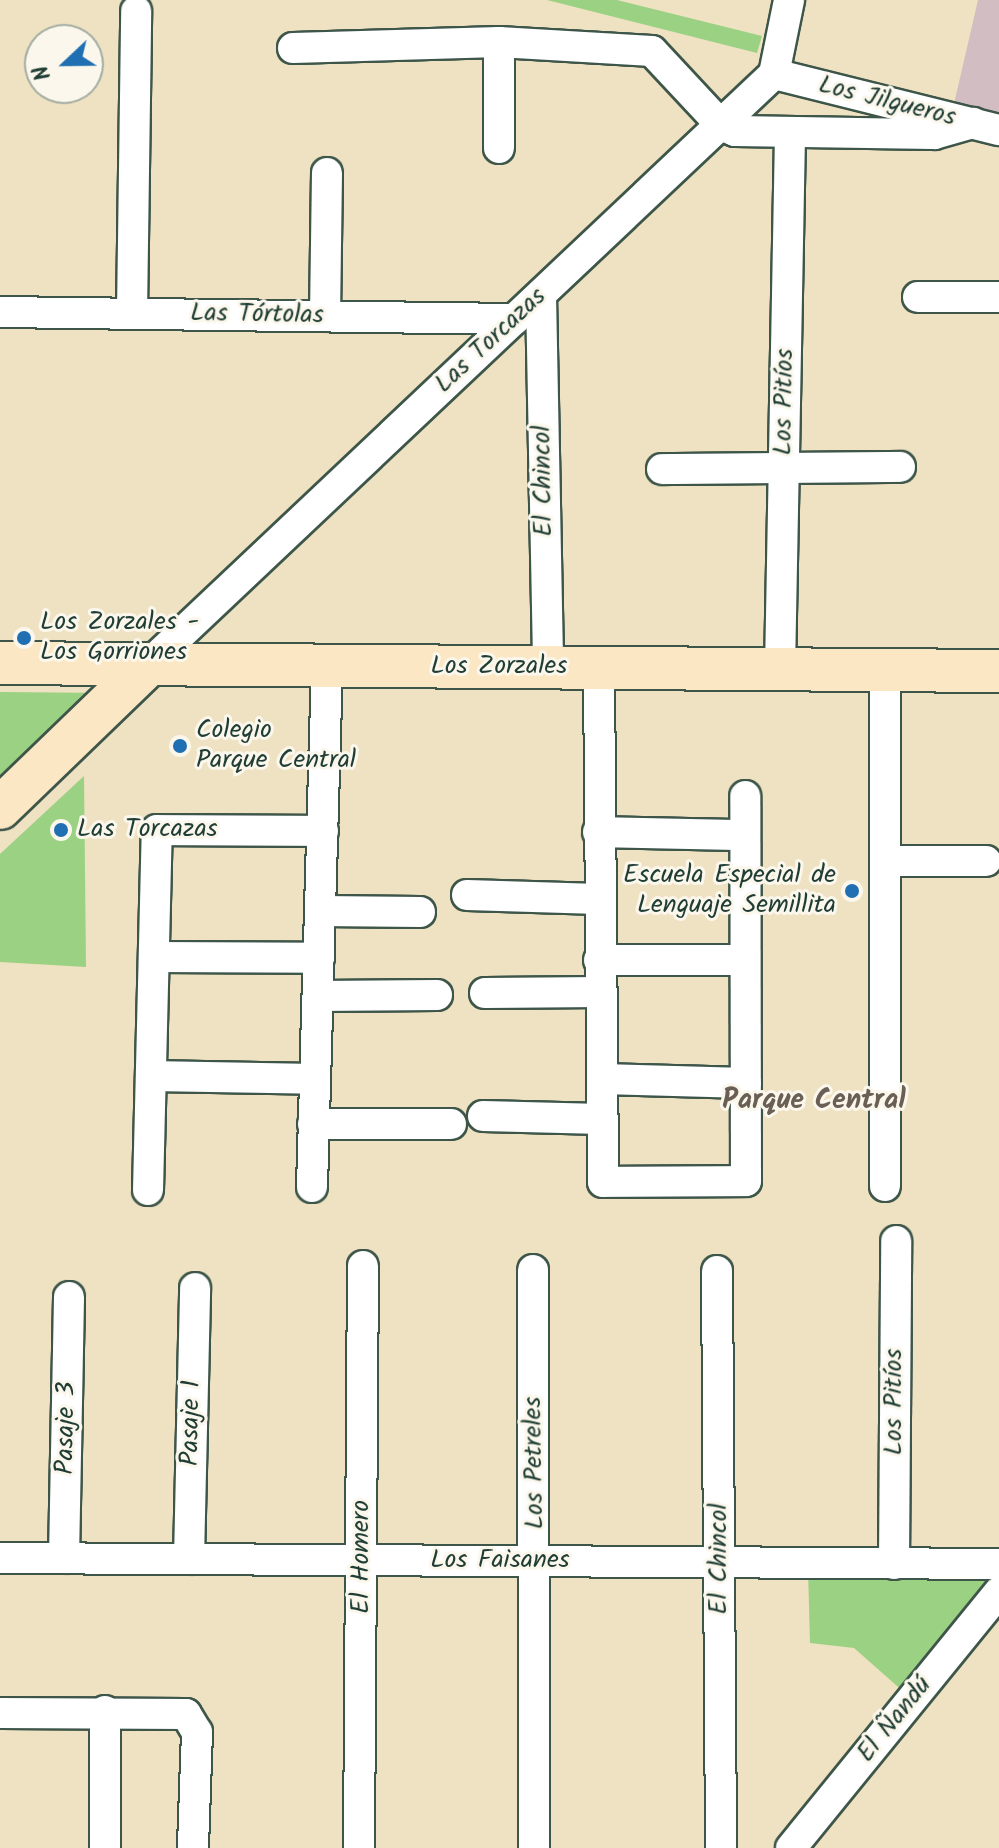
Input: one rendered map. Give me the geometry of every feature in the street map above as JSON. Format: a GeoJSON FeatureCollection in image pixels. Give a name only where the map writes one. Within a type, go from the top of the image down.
{"type":"FeatureCollection","features":[{"type":"Feature","properties":{"kind":"street"},"geometry":{"type":"LineString","coordinates":[[774,74],[789,0]]}},
{"type":"Feature","properties":{"kind":"street"},"geometry":{"type":"LineString","coordinates":[[132,313],[136,11]]}},
{"type":"Feature","properties":{"kind":"street"},"geometry":{"type":"LineString","coordinates":[[293,48],[499,42],[652,51],[721,125],[735,131],[790,135],[934,134],[986,126]]}},
{"type":"Feature","properties":{"kind":"street"},"geometry":{"type":"LineString","coordinates":[[499,42],[499,148]]}},
{"type":"Feature","properties":{"kind":"street","name":"Las Torcazas"},"geometry":{"type":"LineString","coordinates":[[0,808],[774,74]]}},
{"type":"Feature","properties":{"kind":"street","name":"Los Jilgueros"},"geometry":{"type":"LineString","coordinates":[[774,74],[986,126]]}},
{"type":"Feature","properties":{"kind":"street","name":"Los Pitíos"},"geometry":{"type":"LineString","coordinates":[[780,670],[790,135]]}},
{"type":"Feature","properties":{"kind":"street"},"geometry":{"type":"LineString","coordinates":[[325,316],[327,173]]}},
{"type":"Feature","properties":{"kind":"street","name":"El Chincol"},"geometry":{"type":"LineString","coordinates":[[541,295],[548,668]]}},
{"type":"Feature","properties":{"kind":"street"},"geometry":{"type":"LineString","coordinates":[[918,297],[999,297]]}},
{"type":"Feature","properties":{"kind":"street","name":"Las Tórtolas"},"geometry":{"type":"LineString","coordinates":[[0,312],[515,319]]}},
{"type":"Feature","properties":{"kind":"street"},"geometry":{"type":"LineString","coordinates":[[662,469],[900,467]]}},
{"type":"Feature","properties":{"kind":"street","name":"Los Zorzales"},"geometry":{"type":"LineString","coordinates":[[0,663],[999,671]]}},
{"type":"Feature","properties":{"kind":"street"},"geometry":{"type":"LineString","coordinates":[[312,1187],[327,666]]}},
{"type":"Feature","properties":{"kind":"street"},"geometry":{"type":"LineString","coordinates":[[599,668],[603,1182],[746,1181],[745,796]]}},
{"type":"Feature","properties":{"kind":"street"},"geometry":{"type":"LineString","coordinates":[[885,671],[885,1186]]}},
{"type":"Feature","properties":{"kind":"street"},"geometry":{"type":"LineString","coordinates":[[148,1190],[157,830],[323,831]]}},
{"type":"Feature","properties":{"kind":"street"},"geometry":{"type":"LineString","coordinates":[[598,832],[745,835]]}},
{"type":"Feature","properties":{"kind":"street"},"geometry":{"type":"LineString","coordinates":[[885,861],[986,861]]}},
{"type":"Feature","properties":{"kind":"street"},"geometry":{"type":"LineString","coordinates":[[467,895],[599,899]]}},
{"type":"Feature","properties":{"kind":"street"},"geometry":{"type":"LineString","coordinates":[[321,911],[420,912]]}},
{"type":"Feature","properties":{"kind":"street"},"geometry":{"type":"LineString","coordinates":[[154,957],[319,958]]}},
{"type":"Feature","properties":{"kind":"street"},"geometry":{"type":"LineString","coordinates":[[599,960],[745,960]]}},
{"type":"Feature","properties":{"kind":"street"},"geometry":{"type":"LineString","coordinates":[[485,993],[601,992]]}},
{"type":"Feature","properties":{"kind":"street"},"geometry":{"type":"LineString","coordinates":[[318,996],[437,995]]}},
{"type":"Feature","properties":{"kind":"street"},"geometry":{"type":"LineString","coordinates":[[151,1076],[315,1079]]}},
{"type":"Feature","properties":{"kind":"street"},"geometry":{"type":"LineString","coordinates":[[602,1079],[746,1083]]}},
{"type":"Feature","properties":{"kind":"street"},"geometry":{"type":"LineString","coordinates":[[483,1116],[602,1119]]}},
{"type":"Feature","properties":{"kind":"street"},"geometry":{"type":"LineString","coordinates":[[313,1124],[451,1124]]}},
{"type":"Feature","properties":{"kind":"street","name":"Los Pitíos"},"geometry":{"type":"LineString","coordinates":[[894,1564],[896,1241]]}},
{"type":"Feature","properties":{"kind":"street","name":"El Homero"},"geometry":{"type":"LineString","coordinates":[[359,1848],[363,1266]]}},
{"type":"Feature","properties":{"kind":"street","name":"Los Petreles"},"geometry":{"type":"LineString","coordinates":[[533,1270],[537,1561],[534,1848]]}},
{"type":"Feature","properties":{"kind":"street","name":"El Chincol"},"geometry":{"type":"LineString","coordinates":[[717,1271],[721,1848]]}},
{"type":"Feature","properties":{"kind":"street","name":"Pasaje 1"},"geometry":{"type":"LineString","coordinates":[[189,1559],[195,1288]]}},
{"type":"Feature","properties":{"kind":"street","name":"Pasaje 3"},"geometry":{"type":"LineString","coordinates":[[64,1558],[69,1297]]}},
{"type":"Feature","properties":{"kind":"street","name":"Los Faisanes"},"geometry":{"type":"LineString","coordinates":[[0,1558],[999,1564]]}},
{"type":"Feature","properties":{"kind":"street","name":"El Ñandú"},"geometry":{"type":"LineString","coordinates":[[791,1848],[999,1592]]}},
{"type":"Feature","properties":{"kind":"street"},"geometry":{"type":"LineString","coordinates":[[105,1711],[105,1848]]}},
{"type":"Feature","properties":{"kind":"street"},"geometry":{"type":"LineString","coordinates":[[0,1713],[176,1711],[194,1722],[193,1848]]}},
{"type":"Feature","properties":{"kind":"shaded area"},"geometry":{"type":"Polygon","coordinates":[[[978,0],[999,0],[999,117],[953,108],[978,0]]]}},
{"type":"Feature","properties":{"kind":"green space"},"geometry":{"type":"Polygon","coordinates":[[[547,0],[617,0],[762,36],[757,53],[547,0]]]}},
{"type":"Feature","properties":{"kind":"green space"},"geometry":{"type":"Polygon","coordinates":[[[0,692],[110,693],[0,797],[0,692]]]}},
{"type":"Feature","properties":{"kind":"green space"},"geometry":{"type":"Polygon","coordinates":[[[84,776],[86,967],[0,962],[0,854],[84,776]]]}},
{"type":"Feature","properties":{"kind":"green space"},"geometry":{"type":"Polygon","coordinates":[[[808,1569],[999,1571],[905,1693],[854,1648],[810,1643],[808,1569]]]}},
{"type":"Feature","properties":{"kind":"place","name":"Los Zorzales - Los Gorriones"},"geometry":{"type":"Point","coordinates":[24,638]}},
{"type":"Feature","properties":{"kind":"place","name":"Colegio Parque Central"},"geometry":{"type":"Point","coordinates":[180,746]}},
{"type":"Feature","properties":{"kind":"place","name":"Las Torcazas"},"geometry":{"type":"Point","coordinates":[61,830]}},
{"type":"Feature","properties":{"kind":"place","name":"Escuela Especial de Lenguaje Semillita"},"geometry":{"type":"Point","coordinates":[852,891]}},
{"type":"Feature","properties":{"kind":"district","name":"Parque Central"},"geometry":{"type":"Point","coordinates":[814,1101]}}]}
